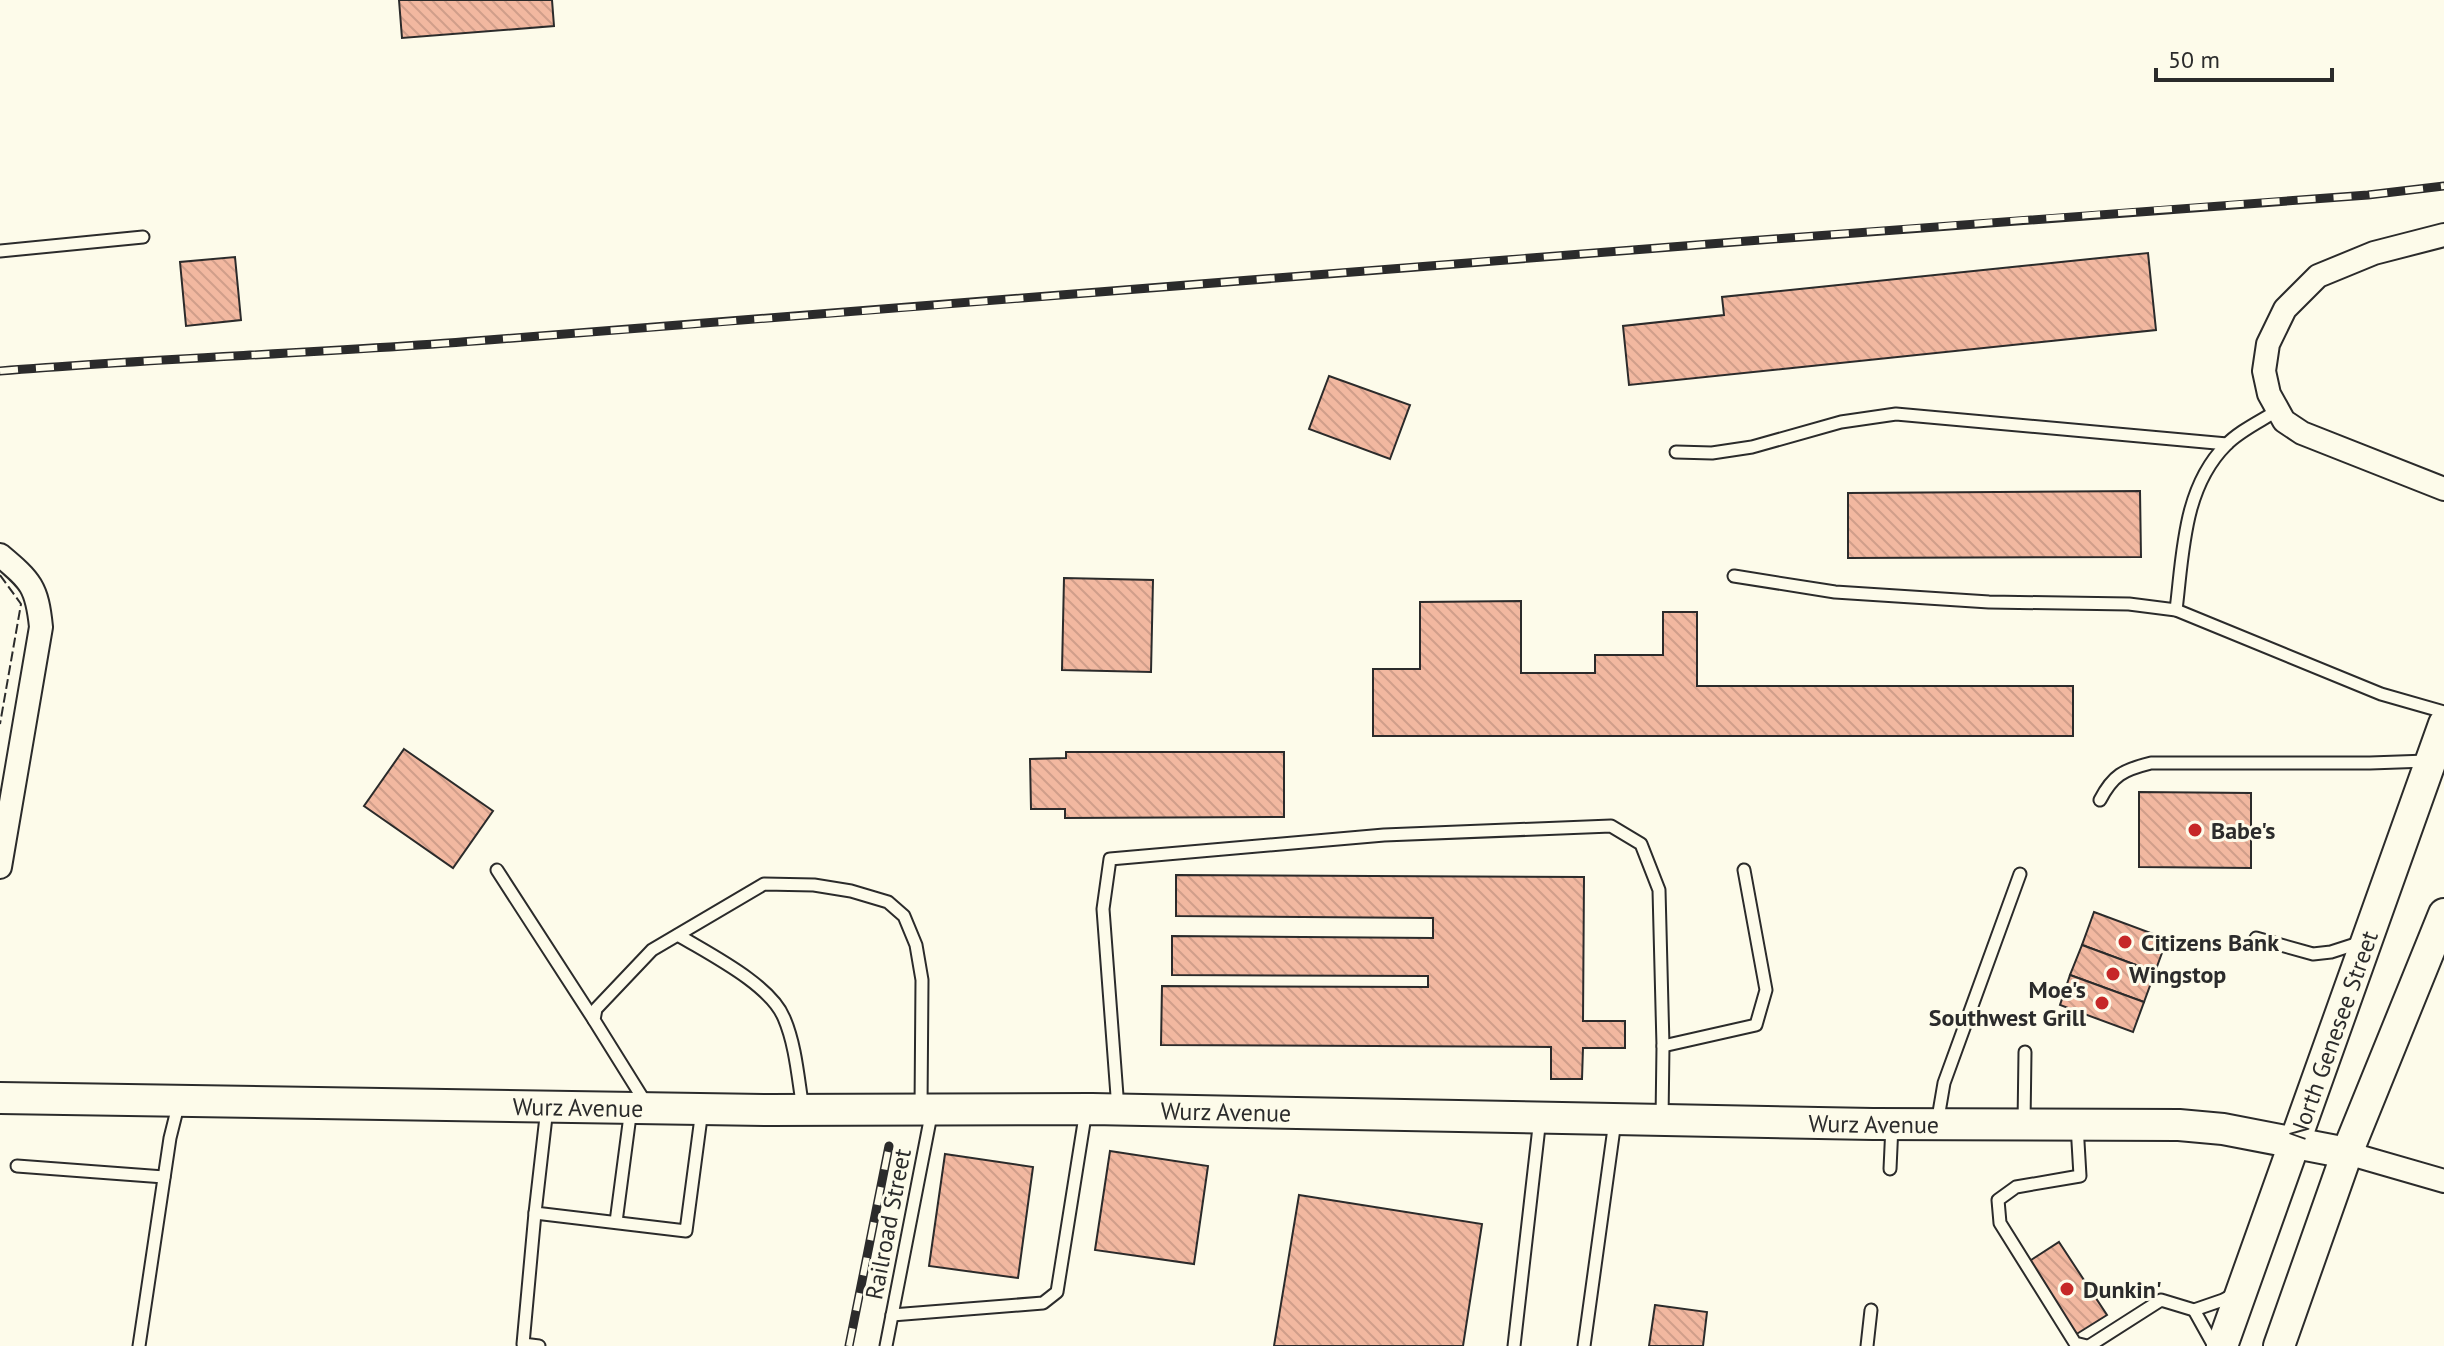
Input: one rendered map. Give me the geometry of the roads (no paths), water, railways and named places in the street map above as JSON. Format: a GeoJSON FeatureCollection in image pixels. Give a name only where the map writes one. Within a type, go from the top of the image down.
{"type":"FeatureCollection","features":[{"type":"Feature","properties":{"kind":"street"},"geometry":{"type":"LineString","coordinates":[[2444,235],[2374,253],[2318,276],[2285,309],[2268,344],[2264,371],[2269,394],[2284,421],[2302,433],[2444,489]]}},
{"type":"Feature","properties":{"kind":"street"},"geometry":{"type":"LineString","coordinates":[[0,555],[27,577],[38,599],[41,627],[0,867]]}},
{"type":"Feature","properties":{"kind":"street","name":"North Genesee Street"},"geometry":{"type":"LineString","coordinates":[[2222,1346],[2444,724]]}},
{"type":"Feature","properties":{"kind":"street"},"geometry":{"type":"LineString","coordinates":[[2279,1346],[2347,1153],[2444,917]]}},
{"type":"Feature","properties":{"kind":"street","name":"Wurz Avenue"},"geometry":{"type":"LineString","coordinates":[[0,1098],[702,1109],[1118,1110],[1892,1124],[2179,1125],[2223,1129],[2347,1153],[2444,1181]]}},
{"type":"Feature","properties":{"kind":"lane"},"geometry":{"type":"LineString","coordinates":[[0,251],[143,237]]}},
{"type":"Feature","properties":{"kind":"lane"},"geometry":{"type":"LineString","coordinates":[[2176,610],[2187,525],[2201,477],[2227,444],[2278,410]]}},
{"type":"Feature","properties":{"kind":"lane"},"geometry":{"type":"LineString","coordinates":[[1676,452],[1712,453],[1752,447],[1841,422],[1896,414],[2227,444]]}},
{"type":"Feature","properties":{"kind":"lane"},"geometry":{"type":"LineString","coordinates":[[1734,576],[1835,592],[1989,602],[2129,604],[2176,610],[2381,694],[2444,712]]}},
{"type":"Feature","properties":{"kind":"lane"},"geometry":{"type":"LineString","coordinates":[[2100,800],[2109,782],[2131,768],[2151,763],[2431,760]]}},
{"type":"Feature","properties":{"kind":"lane"},"geometry":{"type":"LineString","coordinates":[[1118,1110],[1103,909],[1110,859],[1384,835],[1611,826],[1641,844],[1659,890],[1662,1120]]}},
{"type":"Feature","properties":{"kind":"lane"},"geometry":{"type":"LineString","coordinates":[[497,870],[594,1020],[640,1108],[616,1222]]}},
{"type":"Feature","properties":{"kind":"lane"},"geometry":{"type":"LineString","coordinates":[[1663,1046],[1756,1025],[1766,990],[1744,870]]}},
{"type":"Feature","properties":{"kind":"lane"},"geometry":{"type":"LineString","coordinates":[[1937,1124],[1944,1083],[2020,874]]}},
{"type":"Feature","properties":{"kind":"lane","name":"Railroad Street"},"geometry":{"type":"LineString","coordinates":[[594,1020],[596,1009],[652,950],[764,884],[814,885],[851,891],[888,902],[904,916],[916,945],[922,980],[926,1110],[886,1346]]}},
{"type":"Feature","properties":{"kind":"lane"},"geometry":{"type":"LineString","coordinates":[[678,935],[756,984],[783,1015],[803,1110]]}},
{"type":"Feature","properties":{"kind":"lane"},"geometry":{"type":"LineString","coordinates":[[2256,938],[2313,954],[2331,952],[2366,940]]}},
{"type":"Feature","properties":{"kind":"lane"},"geometry":{"type":"LineString","coordinates":[[2024,1124],[2025,1052]]}},
{"type":"Feature","properties":{"kind":"lane"},"geometry":{"type":"LineString","coordinates":[[139,1346],[164,1177],[179,1102]]}},
{"type":"Feature","properties":{"kind":"lane"},"geometry":{"type":"LineString","coordinates":[[539,1346],[523,1344],[547,1107]]}},
{"type":"Feature","properties":{"kind":"lane"},"geometry":{"type":"LineString","coordinates":[[535,1213],[686,1231],[702,1109]]}},
{"type":"Feature","properties":{"kind":"lane"},"geometry":{"type":"LineString","coordinates":[[892,1315],[1043,1303],[1057,1292],[1086,1110]]}},
{"type":"Feature","properties":{"kind":"lane"},"geometry":{"type":"LineString","coordinates":[[1514,1346],[1540,1118]]}},
{"type":"Feature","properties":{"kind":"lane"},"geometry":{"type":"LineString","coordinates":[[1584,1346],[1615,1119]]}},
{"type":"Feature","properties":{"kind":"lane"},"geometry":{"type":"LineString","coordinates":[[1890,1169],[1892,1124]]}},
{"type":"Feature","properties":{"kind":"lane"},"geometry":{"type":"LineString","coordinates":[[2077,1125],[2080,1176],[2016,1187],[1998,1200],[2000,1223],[2075,1343],[2088,1346],[2161,1300],[2194,1310],[2223,1300],[2242,1289]]}},
{"type":"Feature","properties":{"kind":"lane"},"geometry":{"type":"LineString","coordinates":[[17,1166],[164,1177]]}},
{"type":"Feature","properties":{"kind":"lane"},"geometry":{"type":"LineString","coordinates":[[1867,1346],[1871,1310]]}},
{"type":"Feature","properties":{"kind":"lane"},"geometry":{"type":"LineString","coordinates":[[2194,1310],[2214,1346]]}},
{"type":"Feature","properties":{"kind":"railway"},"geometry":{"type":"LineString","coordinates":[[0,371],[488,340],[2368,195],[2444,186]]}},
{"type":"Feature","properties":{"kind":"railway"},"geometry":{"type":"LineString","coordinates":[[849,1346],[889,1146]]}},
{"type":"Feature","properties":{"kind":"place","name":"Babe's"},"geometry":{"type":"Point","coordinates":[2195,830]}},
{"type":"Feature","properties":{"kind":"place","name":"Citizens Bank"},"geometry":{"type":"Point","coordinates":[2125,942]}},
{"type":"Feature","properties":{"kind":"place","name":"Wingstop"},"geometry":{"type":"Point","coordinates":[2113,974]}},
{"type":"Feature","properties":{"kind":"place","name":"Moe's Southwest Grill"},"geometry":{"type":"Point","coordinates":[2102,1003]}},
{"type":"Feature","properties":{"kind":"place","name":"Dunkin'"},"geometry":{"type":"Point","coordinates":[2067,1289]}}]}
